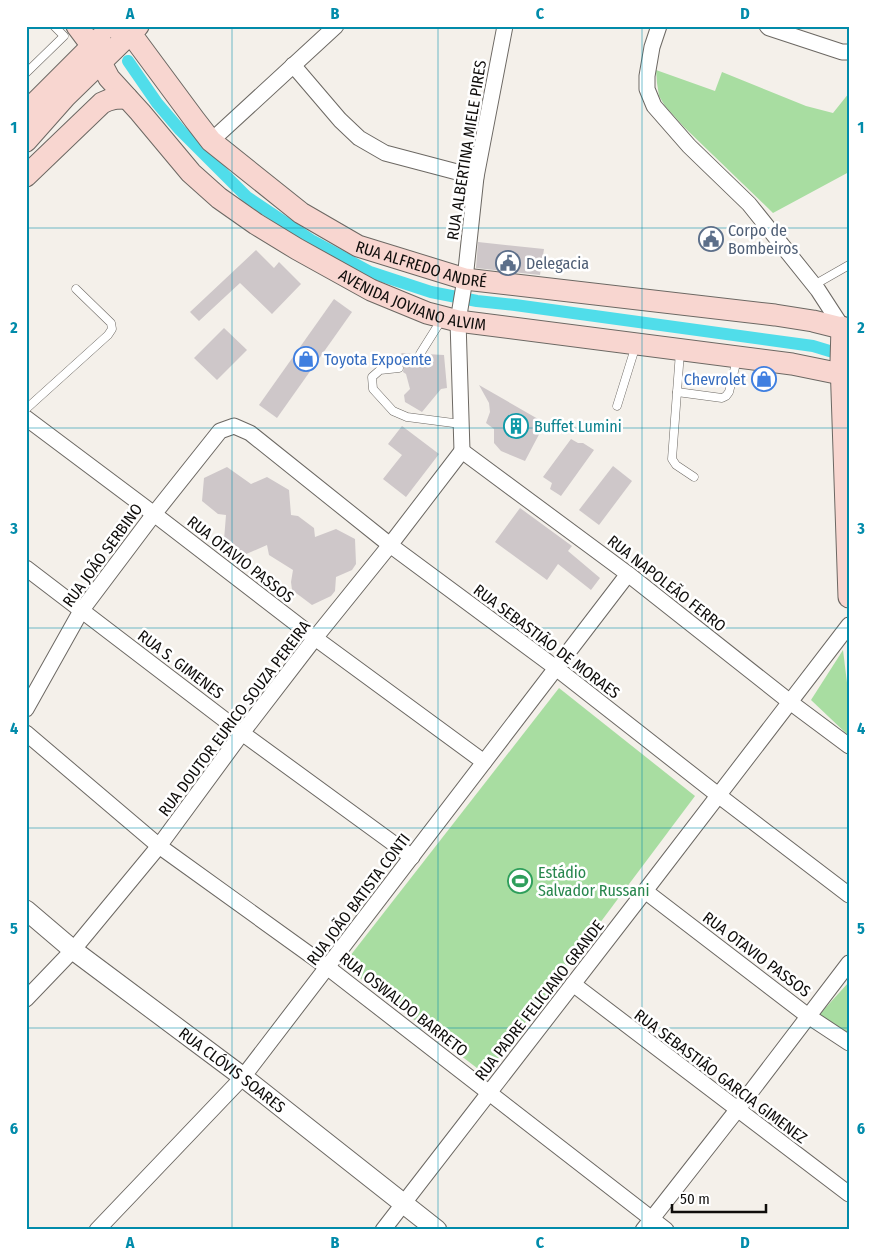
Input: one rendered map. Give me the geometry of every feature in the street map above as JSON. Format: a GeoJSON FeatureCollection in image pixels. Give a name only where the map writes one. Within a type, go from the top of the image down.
{"type":"FeatureCollection","features":[{"type":"Feature","properties":{"kind":"main road","name":"AVENIDA JOVIANO ALVIM"},"geometry":{"type":"LineString","coordinates":[[78,26],[109,78],[191,173],[218,198],[297,249],[363,286],[427,313],[637,344],[792,364],[816,369],[844,380]]}},
{"type":"Feature","properties":{"kind":"main road"},"geometry":{"type":"LineString","coordinates":[[26,141],[65,97],[96,55],[121,28]]}},
{"type":"Feature","properties":{"kind":"main road","name":"RUA ALFREDO ANDRÉ"},"geometry":{"type":"LineString","coordinates":[[121,28],[137,42],[212,141],[301,213],[358,246],[465,282],[814,320],[844,332]]}},
{"type":"Feature","properties":{"kind":"main road"},"geometry":{"type":"LineString","coordinates":[[26,112],[96,55]]}},
{"type":"Feature","properties":{"kind":"main road"},"geometry":{"type":"LineString","coordinates":[[26,176],[102,103],[117,98],[127,98]]}},
{"type":"Feature","properties":{"kind":"main road"},"geometry":{"type":"LineString","coordinates":[[844,332],[849,597]]}},
{"type":"Feature","properties":{"kind":"street"},"geometry":{"type":"LineString","coordinates":[[212,141],[336,26]]}},
{"type":"Feature","properties":{"kind":"street","name":"RUA ALBERTINA MIELE PIRES"},"geometry":{"type":"LineString","coordinates":[[462,451],[454,316],[465,282],[476,177],[505,26]]}},
{"type":"Feature","properties":{"kind":"street"},"geometry":{"type":"LineString","coordinates":[[658,26],[647,76],[648,89],[654,106],[689,146],[749,204],[814,285],[844,332]]}},
{"type":"Feature","properties":{"kind":"street"},"geometry":{"type":"LineString","coordinates":[[767,26],[842,52],[849,52]]}},
{"type":"Feature","properties":{"kind":"street"},"geometry":{"type":"LineString","coordinates":[[293,65],[340,120],[359,138],[385,153],[476,177]]}},
{"type":"Feature","properties":{"kind":"street","name":"RUA OTAVIO PASSOS"},"geometry":{"type":"LineString","coordinates":[[26,418],[315,638],[484,762]]}},
{"type":"Feature","properties":{"kind":"street","name":"RUA SEBASTIÃO DE MORAES"},"geometry":{"type":"LineString","coordinates":[[220,431],[234,426],[250,433],[390,546],[556,668],[849,895]]}},
{"type":"Feature","properties":{"kind":"street","name":"RUA JOÃO SERBINO"},"geometry":{"type":"LineString","coordinates":[[26,709],[81,611],[154,514],[220,431]]}},
{"type":"Feature","properties":{"kind":"street","name":"RUA DOUTOR EURICO SOUZA PEREIRA"},"geometry":{"type":"LineString","coordinates":[[26,998],[72,950],[159,846],[242,733],[315,638],[390,546],[462,451]]}},
{"type":"Feature","properties":{"kind":"street","name":"RUA NAPOLEÃO FERRO"},"geometry":{"type":"LineString","coordinates":[[462,451],[628,574],[790,702],[849,746]]}},
{"type":"Feature","properties":{"kind":"street","name":"RUA S. GIMENES"},"geometry":{"type":"LineString","coordinates":[[26,568],[242,733],[412,857]]}},
{"type":"Feature","properties":{"kind":"street","name":"RUA JOÃO BATISTA CONTI"},"geometry":{"type":"LineString","coordinates":[[102,1228],[243,1077],[628,574]]}},
{"type":"Feature","properties":{"kind":"street","name":"RUA PADRE FELICIANO GRANDE"},"geometry":{"type":"LineString","coordinates":[[383,1230],[849,625]]}},
{"type":"Feature","properties":{"kind":"street","name":"RUA OSWALDO BARRETO"},"geometry":{"type":"LineString","coordinates":[[26,733],[159,846],[327,967],[489,1092],[647,1224],[666,1230]]}},
{"type":"Feature","properties":{"kind":"street","name":"RUA OTAVIO PASSOS"},"geometry":{"type":"LineString","coordinates":[[645,891],[808,1016],[849,1043]]}},
{"type":"Feature","properties":{"kind":"street","name":"RUA CLÓVIS SOARES"},"geometry":{"type":"LineString","coordinates":[[26,910],[72,950],[243,1077],[437,1230]]}},
{"type":"Feature","properties":{"kind":"street"},"geometry":{"type":"LineString","coordinates":[[647,1224],[849,963]]}},
{"type":"Feature","properties":{"kind":"street","name":"RUA SEBASTIÃO GARCIA GIMENEZ"},"geometry":{"type":"LineString","coordinates":[[573,984],[849,1194]]}},
{"type":"Feature","properties":{"kind":"lane"},"geometry":{"type":"LineString","coordinates":[[26,73],[64,36],[54,26]]}},
{"type":"Feature","properties":{"kind":"lane"},"geometry":{"type":"LineString","coordinates":[[814,285],[849,265]]}},
{"type":"Feature","properties":{"kind":"lane"},"geometry":{"type":"LineString","coordinates":[[26,409],[108,335],[112,329],[111,323],[76,289]]}},
{"type":"Feature","properties":{"kind":"lane"},"geometry":{"type":"LineString","coordinates":[[420,354],[454,316]]}},
{"type":"Feature","properties":{"kind":"lane"},"geometry":{"type":"LineString","coordinates":[[617,406],[637,344]]}},
{"type":"Feature","properties":{"kind":"lane"},"geometry":{"type":"LineString","coordinates":[[681,350],[672,459],[676,465],[694,477]]}},
{"type":"Feature","properties":{"kind":"lane"},"geometry":{"type":"LineString","coordinates":[[677,392],[722,398],[726,396],[729,392],[738,357]]}},
{"type":"Feature","properties":{"kind":"lane"},"geometry":{"type":"LineString","coordinates":[[399,368],[380,370],[372,377],[373,389],[393,411],[407,417],[461,424]]}},
{"type":"Feature","properties":{"kind":"green space"},"geometry":{"type":"Polygon","coordinates":[[[656,70],[715,91],[722,72],[806,106],[833,113],[849,93],[849,172],[773,213],[684,127],[665,106],[659,96],[656,70]]]}},
{"type":"Feature","properties":{"kind":"green space"},"geometry":{"type":"Polygon","coordinates":[[[843,650],[849,699],[849,736],[811,700],[843,650]]]}},
{"type":"Feature","properties":{"kind":"green space","name":"Estádio Salvador Russani"},"geometry":{"type":"Polygon","coordinates":[[[559,688],[695,796],[486,1075],[343,965],[559,688]]]}},
{"type":"Feature","properties":{"kind":"green space"},"geometry":{"type":"Polygon","coordinates":[[[849,982],[849,1035],[818,1016],[849,982]]]}},
{"type":"Feature","properties":{"kind":"building","name":"Delegacia"},"geometry":{"type":"Polygon","coordinates":[[[478,242],[544,249],[540,275],[476,268],[478,242]]]}},
{"type":"Feature","properties":{"kind":"building"},"geometry":{"type":"Polygon","coordinates":[[[256,250],[274,268],[279,262],[301,284],[272,314],[240,283],[199,321],[190,312],[256,250]]]}},
{"type":"Feature","properties":{"kind":"building","name":"Toyota Expoente"},"geometry":{"type":"Polygon","coordinates":[[[334,299],[352,312],[277,418],[259,405],[334,299]]]}},
{"type":"Feature","properties":{"kind":"building"},"geometry":{"type":"Polygon","coordinates":[[[224,328],[247,350],[217,380],[194,358],[224,328]]]}},
{"type":"Feature","properties":{"kind":"building"},"geometry":{"type":"Polygon","coordinates":[[[402,353],[414,354],[420,360],[426,354],[444,355],[447,388],[441,389],[422,412],[405,402],[404,395],[410,389],[406,374],[403,372],[404,367],[401,363],[392,362],[402,353]]]}},
{"type":"Feature","properties":{"kind":"building","name":"Buffet Lumini"},"geometry":{"type":"Polygon","coordinates":[[[479,385],[545,423],[525,461],[501,451],[494,443],[494,429],[486,423],[490,412],[489,403],[479,385]]]}},
{"type":"Feature","properties":{"kind":"building"},"geometry":{"type":"Polygon","coordinates":[[[402,426],[439,454],[406,497],[383,479],[402,455],[388,444],[402,426]]]}},
{"type":"Feature","properties":{"kind":"building"},"geometry":{"type":"Polygon","coordinates":[[[571,439],[578,443],[583,443],[594,450],[561,496],[550,489],[552,483],[543,477],[571,439]]]}},
{"type":"Feature","properties":{"kind":"building"},"geometry":{"type":"Polygon","coordinates":[[[613,466],[632,481],[599,525],[579,510],[613,466]]]}},
{"type":"Feature","properties":{"kind":"building"},"geometry":{"type":"Polygon","coordinates":[[[227,467],[251,484],[267,477],[289,490],[291,515],[298,516],[314,528],[315,537],[336,529],[355,539],[356,564],[352,570],[336,577],[335,591],[331,596],[312,605],[292,590],[293,570],[269,555],[267,545],[244,555],[224,540],[226,515],[218,514],[202,501],[204,478],[227,467]]]}},
{"type":"Feature","properties":{"kind":"building"},"geometry":{"type":"Polygon","coordinates":[[[520,508],[572,546],[568,551],[600,578],[591,590],[558,564],[547,580],[495,542],[520,508]]]}},
{"type":"Feature","properties":{"kind":"waterway"},"geometry":{"type":"LineString","coordinates":[[128,61],[157,103],[180,130],[247,197],[311,240],[370,272],[431,292],[477,301],[813,346],[846,356]]}},
{"type":"Feature","properties":{"kind":"place","name":"Corpo de Bombeiros"},"geometry":{"type":"Point","coordinates":[711,239]}},
{"type":"Feature","properties":{"kind":"place","name":"Delegacia"},"geometry":{"type":"Point","coordinates":[508,263]}},
{"type":"Feature","properties":{"kind":"place","name":"Toyota Expoente"},"geometry":{"type":"Point","coordinates":[306,359]}},
{"type":"Feature","properties":{"kind":"place","name":"Chevrolet"},"geometry":{"type":"Point","coordinates":[764,379]}},
{"type":"Feature","properties":{"kind":"place","name":"Buffet Lumini"},"geometry":{"type":"Point","coordinates":[516,426]}},
{"type":"Feature","properties":{"kind":"place","name":"Estádio Salvador Russani"},"geometry":{"type":"Point","coordinates":[520,881]}}]}
